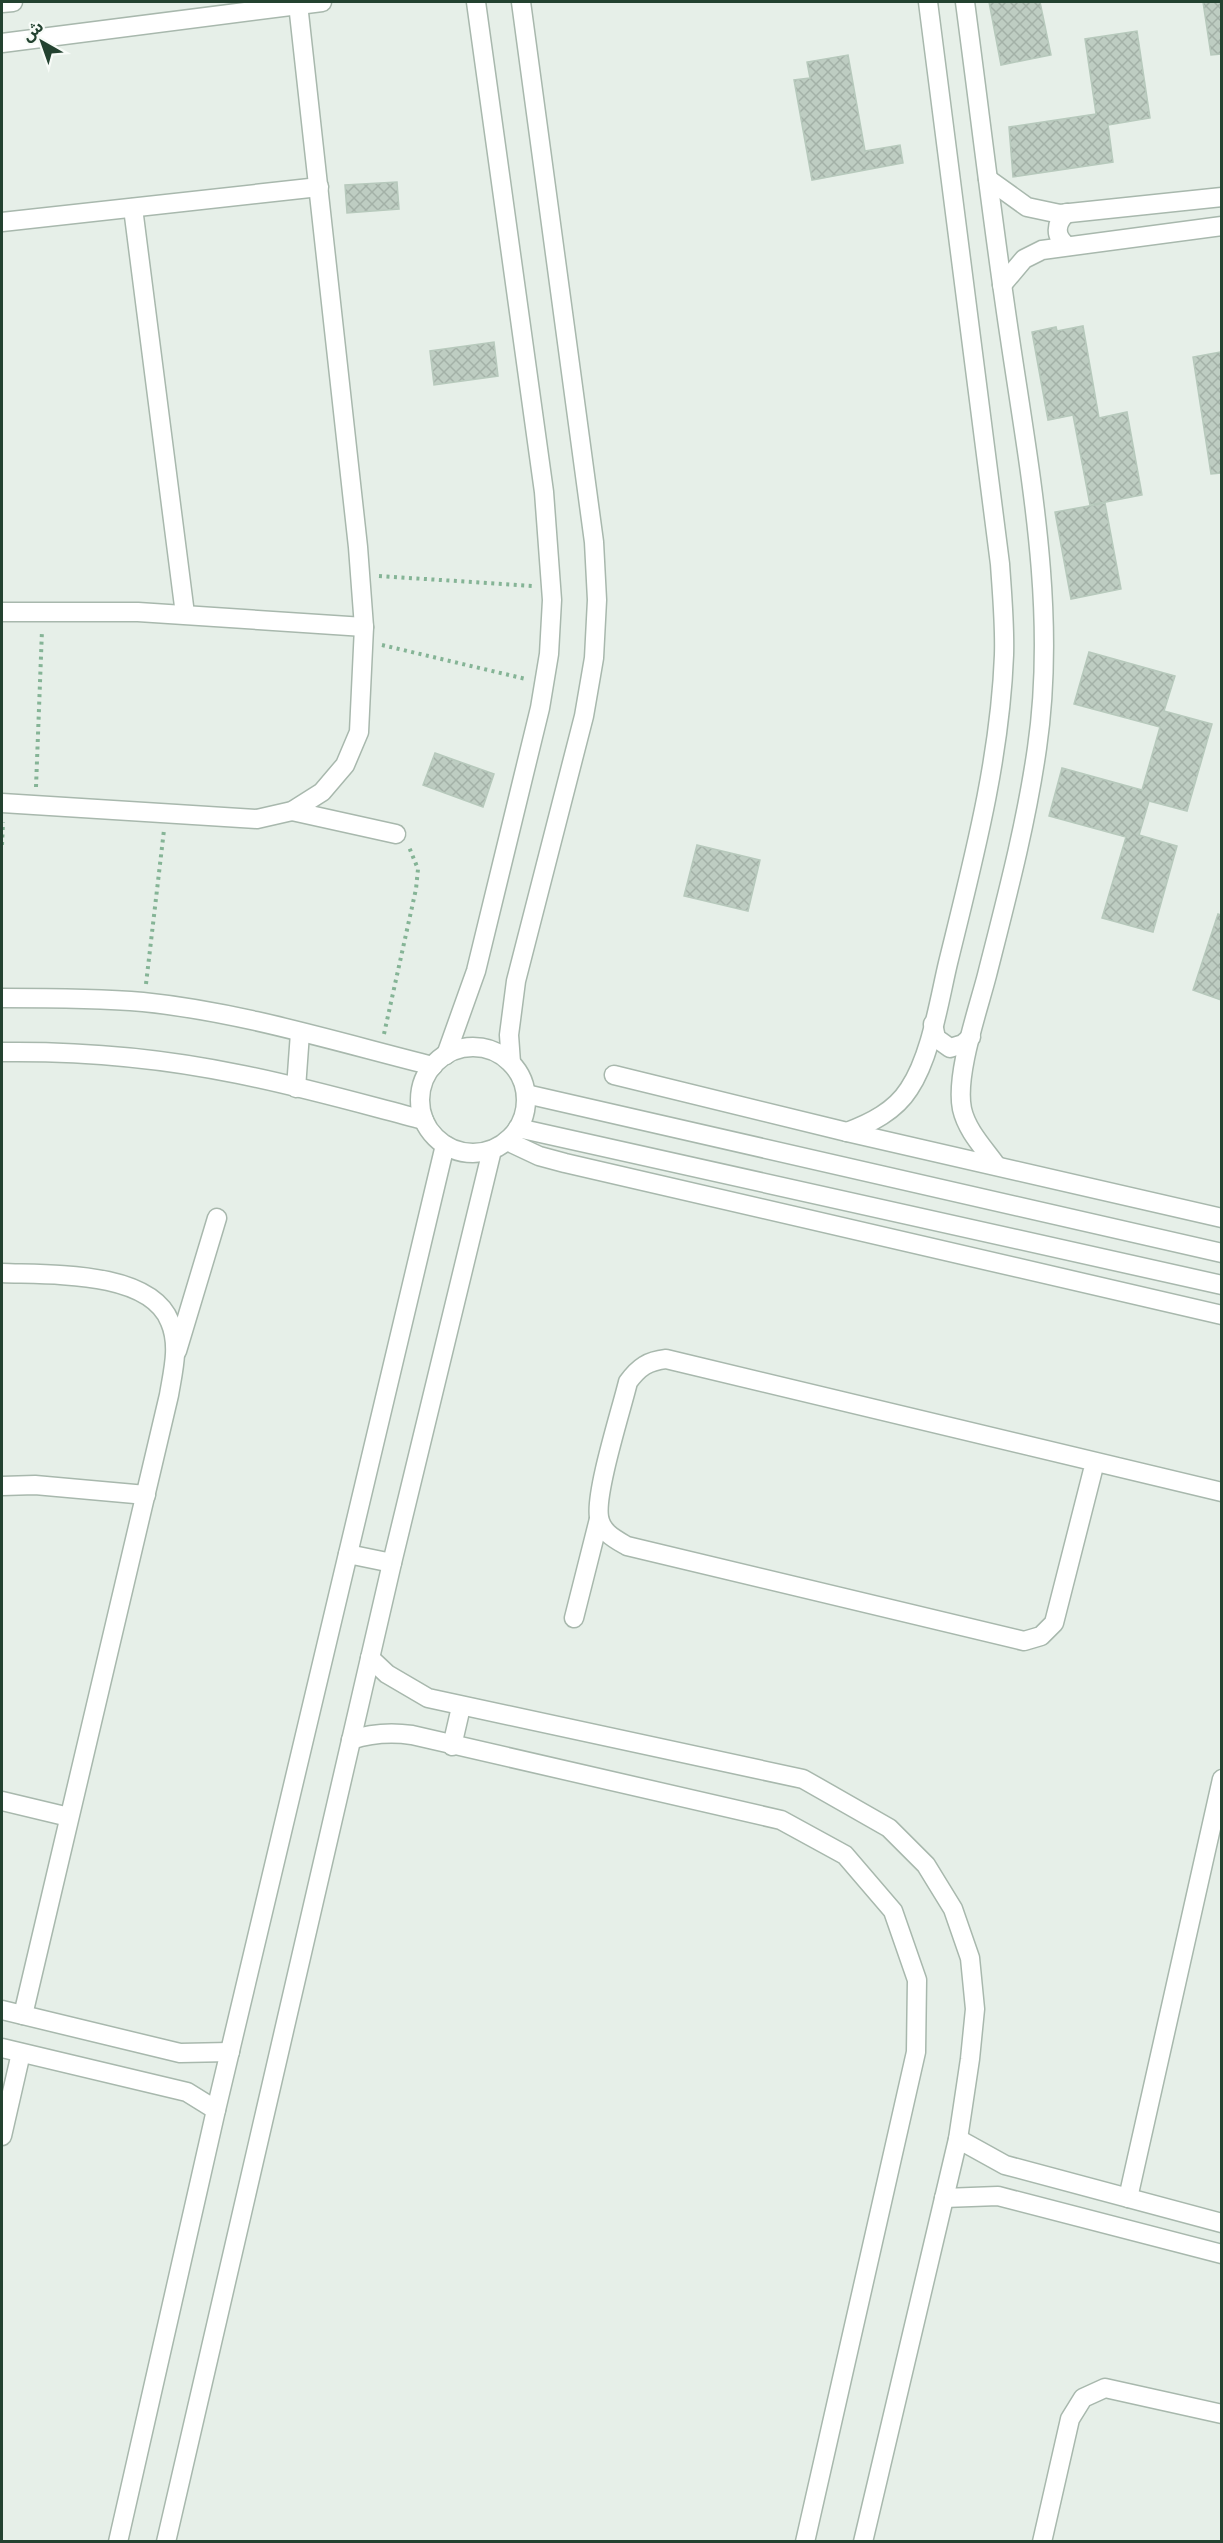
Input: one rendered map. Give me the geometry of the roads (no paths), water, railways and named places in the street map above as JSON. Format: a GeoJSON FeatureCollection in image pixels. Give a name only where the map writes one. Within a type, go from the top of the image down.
{"type":"FeatureCollection","features":[{"type":"Feature","properties":{"kind":"street"},"geometry":{"type":"LineString","coordinates":[[2,3],[12,2]]}},
{"type":"Feature","properties":{"kind":"street"},"geometry":{"type":"LineString","coordinates":[[2,43],[322,2]]}},
{"type":"Feature","properties":{"kind":"street"},"geometry":{"type":"LineString","coordinates":[[476,2],[544,492],[551,587],[549,654],[476,971],[439,1060],[423,1082],[420,1101],[424,1120],[433,1134],[445,1145],[468,1152],[506,1139],[1221,1285]]}},
{"type":"Feature","properties":{"kind":"street"},"geometry":{"type":"LineString","coordinates":[[511,1063],[511,1008],[584,716],[594,658],[597,600],[594,542],[521,2]]}},
{"type":"Feature","properties":{"kind":"street"},"geometry":{"type":"LineString","coordinates":[[847,1132],[872,1122],[904,1096],[918,1072],[933,1024],[980,831],[996,742],[1004,653],[1000,564],[928,2]]}},
{"type":"Feature","properties":{"kind":"street"},"geometry":{"type":"LineString","coordinates":[[965,2],[1002,285],[1041,549],[1045,639],[1038,743],[1026,821],[971,1037],[961,1089],[962,1109],[969,1128],[996,1165]]}},
{"type":"Feature","properties":{"kind":"street"},"geometry":{"type":"LineString","coordinates":[[2,803],[257,819],[292,811],[322,792],[345,765],[359,732],[364,634],[360,575],[298,4]]}},
{"type":"Feature","properties":{"kind":"street"},"geometry":{"type":"LineString","coordinates":[[988,179],[1027,207],[1043,212],[1067,213],[1221,197]]}},
{"type":"Feature","properties":{"kind":"street"},"geometry":{"type":"LineString","coordinates":[[2,222],[319,187]]}},
{"type":"Feature","properties":{"kind":"street"},"geometry":{"type":"LineString","coordinates":[[133,208],[185,614]]}},
{"type":"Feature","properties":{"kind":"street"},"geometry":{"type":"LineString","coordinates":[[1067,213],[1058,223],[1057,230],[1062,242],[1068,246]]}},
{"type":"Feature","properties":{"kind":"street"},"geometry":{"type":"LineString","coordinates":[[1002,285],[1024,259],[1042,250],[1221,226]]}},
{"type":"Feature","properties":{"kind":"street"},"geometry":{"type":"LineString","coordinates":[[2,612],[185,614],[364,634]]}},
{"type":"Feature","properties":{"kind":"street"},"geometry":{"type":"LineString","coordinates":[[292,811],[396,834]]}},
{"type":"Feature","properties":{"kind":"street"},"geometry":{"type":"LineString","coordinates":[[2,998],[77,998],[144,1002],[244,1019],[380,1053],[439,1060],[463,1048],[480,1047],[497,1052],[511,1063],[521,1077],[526,1094],[525,1112],[506,1139],[392,1563],[166,2541]]}},
{"type":"Feature","properties":{"kind":"street"},"geometry":{"type":"LineString","coordinates":[[933,1024],[936,1038],[950,1048],[963,1044],[971,1037]]}},
{"type":"Feature","properties":{"kind":"street"},"geometry":{"type":"LineString","coordinates":[[296,1088],[300,1033]]}},
{"type":"Feature","properties":{"kind":"street"},"geometry":{"type":"LineString","coordinates":[[2,1052],[56,1052],[144,1060],[237,1073],[424,1120]]}},
{"type":"Feature","properties":{"kind":"street"},"geometry":{"type":"LineString","coordinates":[[614,1075],[847,1132],[1221,1218]]}},
{"type":"Feature","properties":{"kind":"street"},"geometry":{"type":"LineString","coordinates":[[526,1094],[1221,1253]]}},
{"type":"Feature","properties":{"kind":"street"},"geometry":{"type":"LineString","coordinates":[[506,1139],[539,1156],[565,1163],[1221,1315]]}},
{"type":"Feature","properties":{"kind":"street"},"geometry":{"type":"LineString","coordinates":[[118,2541],[216,2110],[445,1145]]}},
{"type":"Feature","properties":{"kind":"street"},"geometry":{"type":"LineString","coordinates":[[22,2016],[146,1495],[176,1356],[217,1218]]}},
{"type":"Feature","properties":{"kind":"street"},"geometry":{"type":"LineString","coordinates":[[2,1273],[114,1281],[147,1294],[170,1321],[176,1356]]}},
{"type":"Feature","properties":{"kind":"street"},"geometry":{"type":"LineString","coordinates":[[574,1618],[599,1519],[600,1499],[628,1382],[637,1369],[651,1361],[666,1359],[1221,1492]]}},
{"type":"Feature","properties":{"kind":"street"},"geometry":{"type":"LineString","coordinates":[[599,1519],[609,1536],[627,1546],[1024,1641],[1041,1636],[1054,1623],[1095,1462]]}},
{"type":"Feature","properties":{"kind":"street"},"geometry":{"type":"LineString","coordinates":[[2,1486],[35,1485],[146,1495]]}},
{"type":"Feature","properties":{"kind":"street"},"geometry":{"type":"LineString","coordinates":[[348,1554],[392,1563]]}},
{"type":"Feature","properties":{"kind":"street"},"geometry":{"type":"LineString","coordinates":[[370,1658],[407,1687],[428,1698],[461,1707],[803,1779],[889,1828],[926,1865],[953,1909],[970,1958],[975,2009],[958,2139],[863,2541]]}},
{"type":"Feature","properties":{"kind":"street"},"geometry":{"type":"LineString","coordinates":[[452,1746],[461,1707]]}},
{"type":"Feature","properties":{"kind":"street"},"geometry":{"type":"LineString","coordinates":[[351,1740],[371,1734],[392,1732],[781,1820],[845,1855],[893,1911],[917,1980],[916,2052],[805,2541]]}},
{"type":"Feature","properties":{"kind":"street"},"geometry":{"type":"LineString","coordinates":[[1128,2198],[1221,1779]]}},
{"type":"Feature","properties":{"kind":"street"},"geometry":{"type":"LineString","coordinates":[[2,1801],[69,1818]]}},
{"type":"Feature","properties":{"kind":"street"},"geometry":{"type":"LineString","coordinates":[[2,2010],[180,2053],[230,2052]]}},
{"type":"Feature","properties":{"kind":"street"},"geometry":{"type":"LineString","coordinates":[[2,2048],[187,2092],[216,2110]]}},
{"type":"Feature","properties":{"kind":"street"},"geometry":{"type":"LineString","coordinates":[[2,2136],[21,2053]]}},
{"type":"Feature","properties":{"kind":"street"},"geometry":{"type":"LineString","coordinates":[[958,2139],[1005,2165],[1221,2223]]}},
{"type":"Feature","properties":{"kind":"street"},"geometry":{"type":"LineString","coordinates":[[944,2198],[998,2196],[1221,2254]]}},
{"type":"Feature","properties":{"kind":"street"},"geometry":{"type":"LineString","coordinates":[[1042,2541],[1070,2419],[1083,2398],[1105,2388],[1221,2414]]}}]}
